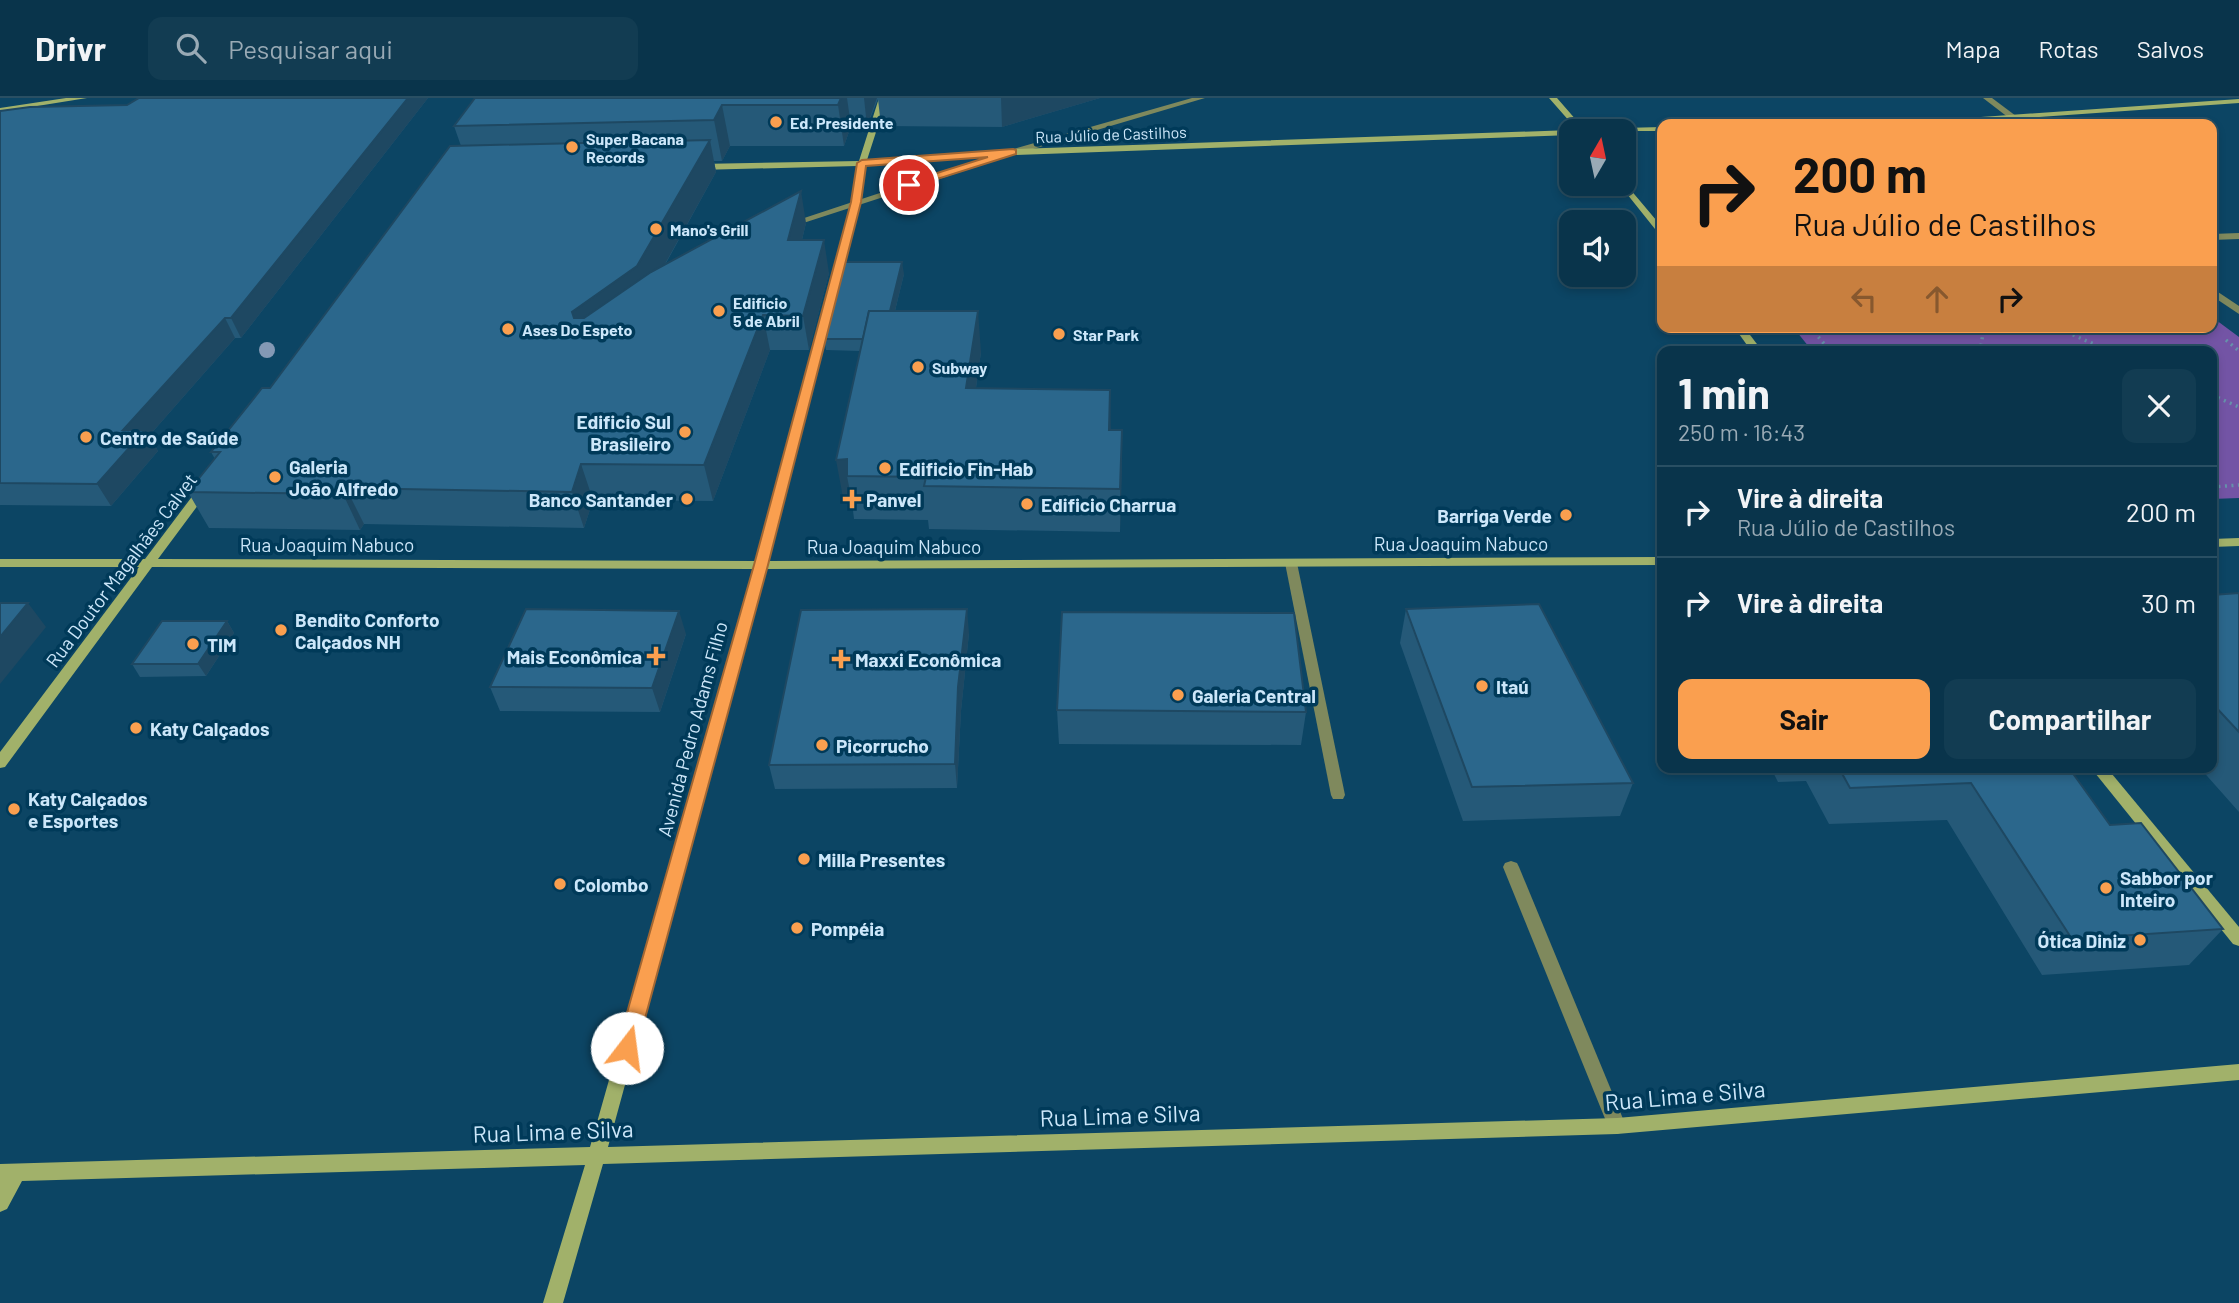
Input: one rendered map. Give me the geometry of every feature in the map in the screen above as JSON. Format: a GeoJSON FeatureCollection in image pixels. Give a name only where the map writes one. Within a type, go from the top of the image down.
{"type":"FeatureCollection","features":[{"type":"Feature","properties":{"kind":"street"},"geometry":{"type":"LineString","coordinates":[[0,110],[83,98]]}},
{"type":"Feature","properties":{"kind":"street","name":"Avenida Pedro Adams Filho"},"geometry":{"type":"LineString","coordinates":[[553,1303],[761,565],[856,202],[862,163],[883,98]]}},
{"type":"Feature","properties":{"kind":"street"},"geometry":{"type":"LineString","coordinates":[[776,232],[795,221],[1013,152],[1201,98]]}},
{"type":"Feature","properties":{"kind":"street"},"geometry":{"type":"LineString","coordinates":[[1553,98],[1572,119]]}},
{"type":"Feature","properties":{"kind":"street"},"geometry":{"type":"LineString","coordinates":[[1987,98],[2012,116]]}},
{"type":"Feature","properties":{"kind":"street"},"geometry":{"type":"LineString","coordinates":[[1996,119],[2239,101]]}},
{"type":"Feature","properties":{"kind":"street"},"geometry":{"type":"LineString","coordinates":[[1636,130],[1657,129]]}},
{"type":"Feature","properties":{"kind":"street","name":"Rua Júlio de Castilhos"},"geometry":{"type":"LineString","coordinates":[[688,167],[862,163],[1013,152],[1559,132]]}},
{"type":"Feature","properties":{"kind":"street"},"geometry":{"type":"LineString","coordinates":[[1633,196],[1657,226]]}},
{"type":"Feature","properties":{"kind":"street"},"geometry":{"type":"LineString","coordinates":[[2217,237],[2239,236]]}},
{"type":"Feature","properties":{"kind":"street"},"geometry":{"type":"LineString","coordinates":[[2217,295],[2239,311]]}},
{"type":"Feature","properties":{"kind":"street","name":"Rua Doutor Magalhães Calvet"},"geometry":{"type":"LineString","coordinates":[[0,763],[215,474]]}},
{"type":"Feature","properties":{"kind":"street"},"geometry":{"type":"LineString","coordinates":[[2217,543],[2239,542]]}},
{"type":"Feature","properties":{"kind":"street","name":"Rua Joaquim Nabuco"},"geometry":{"type":"LineString","coordinates":[[0,563],[761,565],[1657,561]]}},
{"type":"Feature","properties":{"kind":"street"},"geometry":{"type":"LineString","coordinates":[[1291,563],[1338,794]]}},
{"type":"Feature","properties":{"kind":"street"},"geometry":{"type":"LineString","coordinates":[[2102,773],[2239,939]]}},
{"type":"Feature","properties":{"kind":"street"},"geometry":{"type":"LineString","coordinates":[[1511,867],[1617,1126]]}},
{"type":"Feature","properties":{"kind":"street","name":"Rua Lima e Silva"},"geometry":{"type":"LineString","coordinates":[[9,1173],[1617,1126],[2239,1073]]}},
{"type":"Feature","properties":{"kind":"street"},"geometry":{"type":"LineString","coordinates":[[0,1203],[9,1173]]}},
{"type":"Feature","properties":{"kind":"path"},"geometry":{"type":"LineString","coordinates":[[2069,333],[2098,346]]}},
{"type":"Feature","properties":{"kind":"path"},"geometry":{"type":"LineString","coordinates":[[2217,397],[2239,407]]}},
{"type":"Feature","properties":{"kind":"path"},"geometry":{"type":"LineString","coordinates":[[2217,487],[2239,485]]}},
{"type":"Feature","properties":{"kind":"shaded area"},"geometry":{"type":"Polygon","coordinates":[[[2217,321],[2239,337],[2239,498],[2217,499],[2217,346],[1808,346],[1798,333],[2217,333],[2217,321]]]}},
{"type":"Feature","properties":{"kind":"building"},"geometry":{"type":"Polygon","coordinates":[[[139,98],[408,98],[231,318],[225,318],[123,430],[145,430],[97,484],[0,483],[0,111],[30,107],[127,105],[139,98]]]}},
{"type":"Feature","properties":{"kind":"building"},"geometry":{"type":"Polygon","coordinates":[[[475,98],[841,98],[838,105],[722,105],[714,120],[454,126],[475,98]]]}},
{"type":"Feature","properties":{"kind":"building"},"geometry":{"type":"Polygon","coordinates":[[[710,140],[637,266],[572,312],[574,318],[584,318],[651,272],[801,191],[788,240],[824,240],[803,316],[763,315],[704,465],[581,464],[572,492],[346,488],[343,494],[188,492],[220,452],[211,452],[262,388],[270,388],[450,146],[710,140]]]}},
{"type":"Feature","properties":{"kind":"building"},"geometry":{"type":"Polygon","coordinates":[[[844,262],[902,262],[890,311],[869,311],[863,339],[824,339],[844,262]]]}},
{"type":"Feature","properties":{"kind":"building"},"geometry":{"type":"Polygon","coordinates":[[[869,311],[978,311],[966,388],[1110,390],[1109,430],[1122,430],[1120,489],[924,486],[926,477],[847,476],[847,459],[836,460],[869,311]]]}},
{"type":"Feature","properties":{"kind":"building"},"geometry":{"type":"Polygon","coordinates":[[[2239,593],[2239,732],[2217,708],[2217,595],[2239,593]]]}},
{"type":"Feature","properties":{"kind":"building"},"geometry":{"type":"Polygon","coordinates":[[[0,603],[28,603],[0,637],[0,603]]]}},
{"type":"Feature","properties":{"kind":"building"},"geometry":{"type":"Polygon","coordinates":[[[1539,604],[1633,783],[1472,787],[1406,609],[1539,604]]]}},
{"type":"Feature","properties":{"kind":"building"},"geometry":{"type":"Polygon","coordinates":[[[526,609],[679,611],[652,688],[490,687],[526,609]]]}},
{"type":"Feature","properties":{"kind":"building"},"geometry":{"type":"Polygon","coordinates":[[[967,609],[958,687],[955,764],[769,765],[801,610],[967,609]]]}},
{"type":"Feature","properties":{"kind":"building","name":"Galeria Central"},"geometry":{"type":"Polygon","coordinates":[[[1062,612],[1294,613],[1306,712],[1057,710],[1062,612]]]}},
{"type":"Feature","properties":{"kind":"building"},"geometry":{"type":"Polygon","coordinates":[[[162,621],[227,621],[198,664],[132,664],[162,621]]]}},
{"type":"Feature","properties":{"kind":"building"},"geometry":{"type":"Polygon","coordinates":[[[1842,773],[2073,773],[2110,825],[2141,823],[2223,929],[2072,939],[1971,783],[1850,788],[1842,773]]]}},
{"type":"Feature","properties":{"kind":"place","name":"Ed. Presidente"},"geometry":{"type":"Point","coordinates":[776,122]}},
{"type":"Feature","properties":{"kind":"place","name":"Super Bacana Records"},"geometry":{"type":"Point","coordinates":[572,147]}},
{"type":"Feature","properties":{"kind":"place","name":"Mano's Grill"},"geometry":{"type":"Point","coordinates":[656,229]}},
{"type":"Feature","properties":{"kind":"place","name":"Edificio 5 de Abril"},"geometry":{"type":"Point","coordinates":[719,311]}},
{"type":"Feature","properties":{"kind":"place","name":"Ases Do Espeto"},"geometry":{"type":"Point","coordinates":[508,329]}},
{"type":"Feature","properties":{"kind":"place","name":"Star Park"},"geometry":{"type":"Point","coordinates":[1059,334]}},
{"type":"Feature","properties":{"kind":"place","name":"Subway"},"geometry":{"type":"Point","coordinates":[918,367]}},
{"type":"Feature","properties":{"kind":"place","name":"Edificio Sul Brasileiro"},"geometry":{"type":"Point","coordinates":[685,432]}},
{"type":"Feature","properties":{"kind":"place","name":"Centro de Saúde"},"geometry":{"type":"Point","coordinates":[86,437]}},
{"type":"Feature","properties":{"kind":"place","name":"Edificio Fin-Hab"},"geometry":{"type":"Point","coordinates":[885,468]}},
{"type":"Feature","properties":{"kind":"place","name":"Galeria João Alfredo"},"geometry":{"type":"Point","coordinates":[275,477]}},
{"type":"Feature","properties":{"kind":"place","name":"Banco Santander"},"geometry":{"type":"Point","coordinates":[687,499]}},
{"type":"Feature","properties":{"kind":"place","name":"Panvel"},"geometry":{"type":"Point","coordinates":[852,499]}},
{"type":"Feature","properties":{"kind":"place","name":"Edificio Charrua"},"geometry":{"type":"Point","coordinates":[1027,504]}},
{"type":"Feature","properties":{"kind":"place","name":"Barriga Verde"},"geometry":{"type":"Point","coordinates":[1566,515]}},
{"type":"Feature","properties":{"kind":"place","name":"Bendito Conforto Calçados NH"},"geometry":{"type":"Point","coordinates":[281,630]}},
{"type":"Feature","properties":{"kind":"place","name":"TIM"},"geometry":{"type":"Point","coordinates":[193,644]}},
{"type":"Feature","properties":{"kind":"place","name":"Mais Econômica"},"geometry":{"type":"Point","coordinates":[656,656]}},
{"type":"Feature","properties":{"kind":"place","name":"Maxxi Econômica"},"geometry":{"type":"Point","coordinates":[841,659]}},
{"type":"Feature","properties":{"kind":"place","name":"Itaú"},"geometry":{"type":"Point","coordinates":[1482,686]}},
{"type":"Feature","properties":{"kind":"place","name":"Galeria Central"},"geometry":{"type":"Point","coordinates":[1178,695]}},
{"type":"Feature","properties":{"kind":"place","name":"Katy Calçados"},"geometry":{"type":"Point","coordinates":[136,728]}},
{"type":"Feature","properties":{"kind":"place","name":"Picorrucho"},"geometry":{"type":"Point","coordinates":[822,745]}},
{"type":"Feature","properties":{"kind":"place","name":"Katy Calçados e Esportes"},"geometry":{"type":"Point","coordinates":[14,809]}},
{"type":"Feature","properties":{"kind":"place","name":"Milla Presentes"},"geometry":{"type":"Point","coordinates":[804,859]}},
{"type":"Feature","properties":{"kind":"place","name":"Colombo"},"geometry":{"type":"Point","coordinates":[560,884]}},
{"type":"Feature","properties":{"kind":"place","name":"Sabbor por Inteiro"},"geometry":{"type":"Point","coordinates":[2106,888]}},
{"type":"Feature","properties":{"kind":"place","name":"Pompéia"},"geometry":{"type":"Point","coordinates":[797,928]}},
{"type":"Feature","properties":{"kind":"place","name":"Ótica Diniz"},"geometry":{"type":"Point","coordinates":[2140,940]}},
{"type":"Feature","properties":{"kind":"route"},"geometry":{"type":"LineString","coordinates":[[627,1048],[761,565],[856,202],[862,163],[1013,152],[909,185]]}}]}
